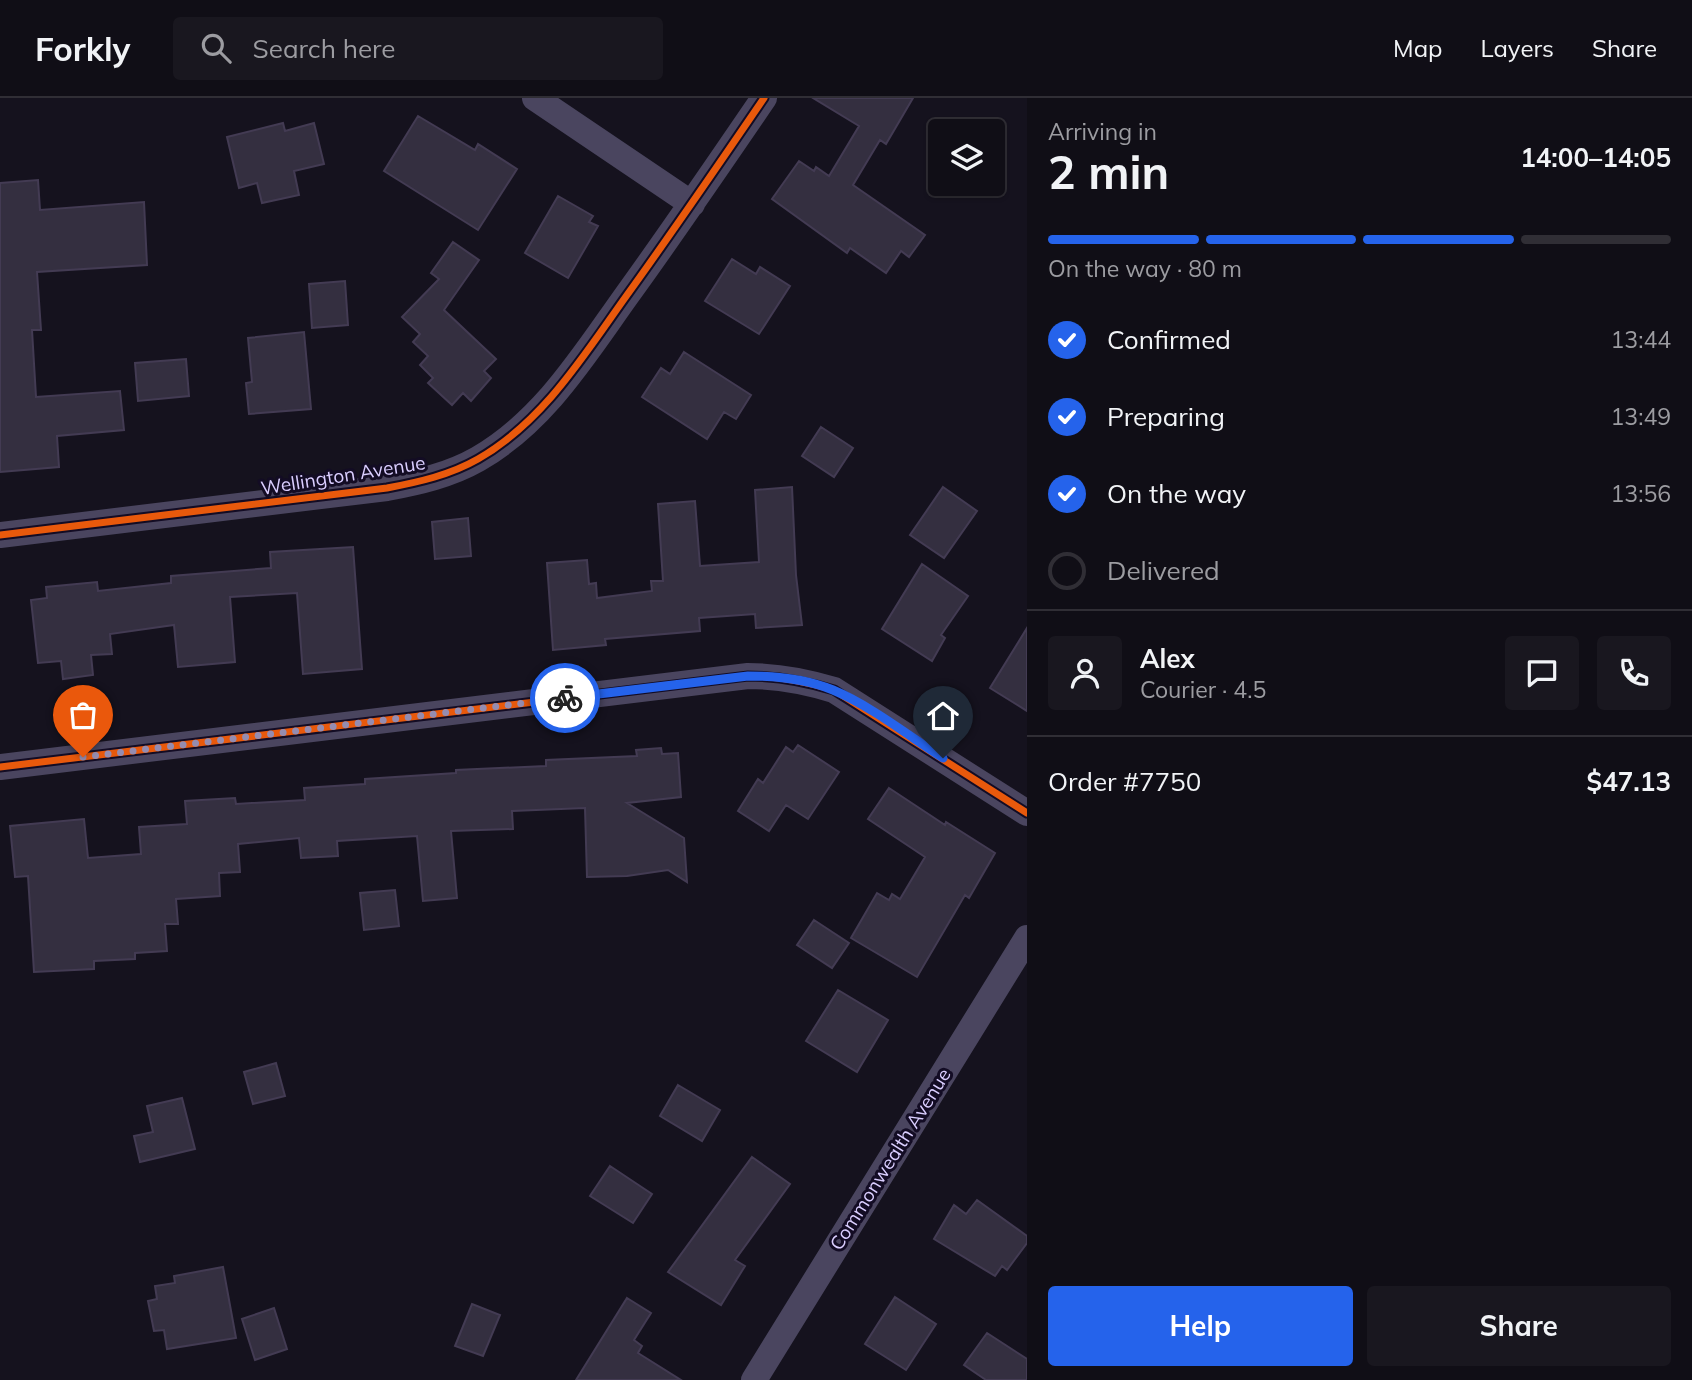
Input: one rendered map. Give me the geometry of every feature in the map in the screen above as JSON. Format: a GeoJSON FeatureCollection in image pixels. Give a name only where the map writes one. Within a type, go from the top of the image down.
{"type":"FeatureCollection","features":[{"type":"Feature","properties":{"kind":"street"},"geometry":{"type":"LineString","coordinates":[[535,98],[692,204]]}},
{"type":"Feature","properties":{"kind":"street","name":"Wellington Avenue"},"geometry":{"type":"LineString","coordinates":[[0,535],[387,488],[435,477],[478,459],[517,432],[551,399],[692,204],[764,98]]}},
{"type":"Feature","properties":{"kind":"street"},"geometry":{"type":"LineString","coordinates":[[0,768],[748,676],[778,676],[834,690],[1027,813]]}},
{"type":"Feature","properties":{"kind":"street","name":"Commonwealth Avenue"},"geometry":{"type":"LineString","coordinates":[[754,1380],[1027,939]]}},
{"type":"Feature","properties":{"kind":"building"},"geometry":{"type":"Polygon","coordinates":[[[813,98],[913,98],[886,144],[880,140],[853,185],[925,235],[909,257],[901,251],[886,273],[850,248],[847,253],[772,199],[799,161],[814,171],[816,167],[829,176],[859,126],[813,98]]]}},
{"type":"Feature","properties":{"kind":"building"},"geometry":{"type":"Polygon","coordinates":[[[418,116],[475,150],[478,144],[517,169],[478,230],[384,171],[418,116]]]}},
{"type":"Feature","properties":{"kind":"building"},"geometry":{"type":"Polygon","coordinates":[[[283,123],[285,131],[314,123],[324,164],[294,171],[299,195],[262,203],[257,183],[239,188],[227,137],[283,123]]]}},
{"type":"Feature","properties":{"kind":"building"},"geometry":{"type":"Polygon","coordinates":[[[38,180],[40,210],[144,202],[147,265],[37,272],[41,330],[32,330],[36,397],[120,391],[124,430],[57,436],[59,467],[0,472],[0,183],[38,180]]]}},
{"type":"Feature","properties":{"kind":"building"},"geometry":{"type":"Polygon","coordinates":[[[558,196],[593,216],[589,222],[598,226],[568,278],[525,253],[558,196]]]}},
{"type":"Feature","properties":{"kind":"building"},"geometry":{"type":"Polygon","coordinates":[[[453,242],[479,260],[444,310],[496,359],[484,371],[491,378],[471,401],[463,393],[452,405],[428,383],[433,378],[420,365],[428,356],[413,342],[420,334],[402,317],[439,279],[431,273],[453,242]]]}},
{"type":"Feature","properties":{"kind":"building"},"geometry":{"type":"Polygon","coordinates":[[[732,259],[756,274],[760,267],[790,286],[759,334],[705,301],[732,259]]]}},
{"type":"Feature","properties":{"kind":"building"},"geometry":{"type":"Polygon","coordinates":[[[345,281],[348,325],[312,328],[309,284],[345,281]]]}},
{"type":"Feature","properties":{"kind":"building"},"geometry":{"type":"Polygon","coordinates":[[[304,332],[311,409],[249,414],[246,383],[252,382],[248,338],[304,332]]]}},
{"type":"Feature","properties":{"kind":"building"},"geometry":{"type":"Polygon","coordinates":[[[684,352],[751,395],[736,419],[724,412],[707,439],[642,397],[661,368],[670,374],[684,352]]]}},
{"type":"Feature","properties":{"kind":"building"},"geometry":{"type":"Polygon","coordinates":[[[186,359],[189,396],[138,401],[135,363],[186,359]]]}},
{"type":"Feature","properties":{"kind":"building"},"geometry":{"type":"Polygon","coordinates":[[[821,427],[853,448],[834,477],[802,456],[821,427]]]}},
{"type":"Feature","properties":{"kind":"building"},"geometry":{"type":"Polygon","coordinates":[[[792,487],[796,575],[802,625],[756,628],[755,614],[699,618],[700,631],[605,639],[606,645],[553,650],[547,563],[587,560],[589,584],[596,583],[597,598],[652,591],[651,581],[663,581],[658,504],[695,501],[700,566],[759,562],[755,490],[792,487]]]}},
{"type":"Feature","properties":{"kind":"building"},"geometry":{"type":"Polygon","coordinates":[[[943,487],[977,511],[944,558],[910,535],[943,487]]]}},
{"type":"Feature","properties":{"kind":"building"},"geometry":{"type":"Polygon","coordinates":[[[468,518],[471,556],[435,559],[432,522],[468,518]]]}},
{"type":"Feature","properties":{"kind":"building"},"geometry":{"type":"Polygon","coordinates":[[[353,547],[362,669],[303,674],[297,593],[230,597],[235,662],[178,667],[174,625],[110,634],[112,654],[91,655],[93,675],[63,679],[61,661],[38,663],[31,600],[47,598],[46,587],[97,582],[98,591],[171,583],[171,576],[271,568],[270,552],[353,547]]]}},
{"type":"Feature","properties":{"kind":"building"},"geometry":{"type":"Polygon","coordinates":[[[922,564],[968,596],[941,635],[945,638],[932,661],[882,629],[922,564]]]}},
{"type":"Feature","properties":{"kind":"building"},"geometry":{"type":"Polygon","coordinates":[[[1027,628],[1027,711],[990,688],[1027,628]]]}},
{"type":"Feature","properties":{"kind":"building"},"geometry":{"type":"Polygon","coordinates":[[[798,745],[839,772],[808,819],[786,805],[769,831],[738,811],[758,779],[763,783],[786,747],[793,752],[798,745]]]}},
{"type":"Feature","properties":{"kind":"building"},"geometry":{"type":"Polygon","coordinates":[[[661,748],[662,754],[678,753],[681,797],[627,803],[684,838],[687,882],[668,870],[627,876],[587,877],[585,808],[512,811],[513,829],[451,831],[457,898],[423,901],[417,836],[337,841],[338,856],[301,858],[299,838],[238,844],[240,872],[219,873],[220,896],[176,899],[178,924],[165,924],[167,951],[135,953],[135,959],[94,961],[94,969],[34,972],[28,876],[15,877],[10,826],[84,819],[88,858],[141,854],[139,827],[187,824],[185,801],[235,798],[236,804],[305,800],[304,788],[365,784],[365,779],[456,773],[456,770],[546,766],[546,760],[637,756],[636,750],[661,748]]]}},
{"type":"Feature","properties":{"kind":"building"},"geometry":{"type":"Polygon","coordinates":[[[889,788],[945,825],[946,822],[995,853],[969,898],[965,895],[917,977],[851,938],[877,893],[889,900],[892,894],[900,899],[925,857],[868,819],[889,788]]]}},
{"type":"Feature","properties":{"kind":"building"},"geometry":{"type":"Polygon","coordinates":[[[395,890],[399,926],[364,930],[360,893],[395,890]]]}},
{"type":"Feature","properties":{"kind":"building"},"geometry":{"type":"Polygon","coordinates":[[[814,920],[849,943],[832,968],[797,945],[814,920]]]}},
{"type":"Feature","properties":{"kind":"building"},"geometry":{"type":"Polygon","coordinates":[[[838,990],[888,1020],[857,1072],[806,1041],[838,990]]]}},
{"type":"Feature","properties":{"kind":"building"},"geometry":{"type":"Polygon","coordinates":[[[276,1063],[285,1096],[253,1104],[244,1072],[276,1063]]]}},
{"type":"Feature","properties":{"kind":"building"},"geometry":{"type":"Polygon","coordinates":[[[678,1085],[720,1110],[702,1141],[660,1116],[678,1085]]]}},
{"type":"Feature","properties":{"kind":"building"},"geometry":{"type":"Polygon","coordinates":[[[182,1098],[195,1149],[140,1162],[134,1136],[153,1132],[147,1106],[182,1098]]]}},
{"type":"Feature","properties":{"kind":"building"},"geometry":{"type":"Polygon","coordinates":[[[752,1157],[790,1184],[735,1260],[745,1266],[721,1305],[668,1272],[752,1157]]]}},
{"type":"Feature","properties":{"kind":"building"},"geometry":{"type":"Polygon","coordinates":[[[610,1166],[652,1194],[633,1223],[590,1196],[610,1166]]]}},
{"type":"Feature","properties":{"kind":"building"},"geometry":{"type":"Polygon","coordinates":[[[977,1200],[1027,1236],[1027,1243],[1007,1270],[1002,1266],[995,1276],[934,1239],[954,1205],[966,1214],[977,1200]]]}},
{"type":"Feature","properties":{"kind":"building"},"geometry":{"type":"Polygon","coordinates":[[[223,1267],[236,1338],[167,1349],[164,1330],[154,1331],[148,1301],[157,1299],[155,1286],[175,1283],[174,1276],[223,1267]]]}},
{"type":"Feature","properties":{"kind":"building"},"geometry":{"type":"Polygon","coordinates":[[[895,1297],[936,1324],[906,1370],[865,1344],[895,1297]]]}},
{"type":"Feature","properties":{"kind":"building"},"geometry":{"type":"Polygon","coordinates":[[[627,1298],[651,1313],[634,1340],[642,1346],[638,1353],[681,1380],[576,1380],[627,1298]]]}},
{"type":"Feature","properties":{"kind":"building"},"geometry":{"type":"Polygon","coordinates":[[[472,1304],[500,1315],[483,1356],[455,1346],[472,1304]]]}},
{"type":"Feature","properties":{"kind":"building"},"geometry":{"type":"Polygon","coordinates":[[[274,1308],[287,1349],[255,1360],[242,1319],[274,1308]]]}},
{"type":"Feature","properties":{"kind":"building"},"geometry":{"type":"Polygon","coordinates":[[[987,1333],[1027,1359],[1027,1380],[986,1380],[964,1365],[987,1333]]]}},
{"type":"Feature","properties":{"kind":"cycle path"},"geometry":{"type":"LineString","coordinates":[[0,535],[387,488],[434,477],[478,459],[523,426],[561,385],[595,341],[764,98]]}},
{"type":"Feature","properties":{"kind":"cycle path"},"geometry":{"type":"LineString","coordinates":[[0,767],[759,676],[792,680],[834,690],[1027,813]]}},
{"type":"Feature","properties":{"kind":"way so far"},"geometry":{"type":"LineString","coordinates":[[83,757],[565,698]]}},
{"type":"Feature","properties":{"kind":"route"},"geometry":{"type":"LineString","coordinates":[[565,698],[748,676],[778,676],[834,690],[943,758]]}}]}
